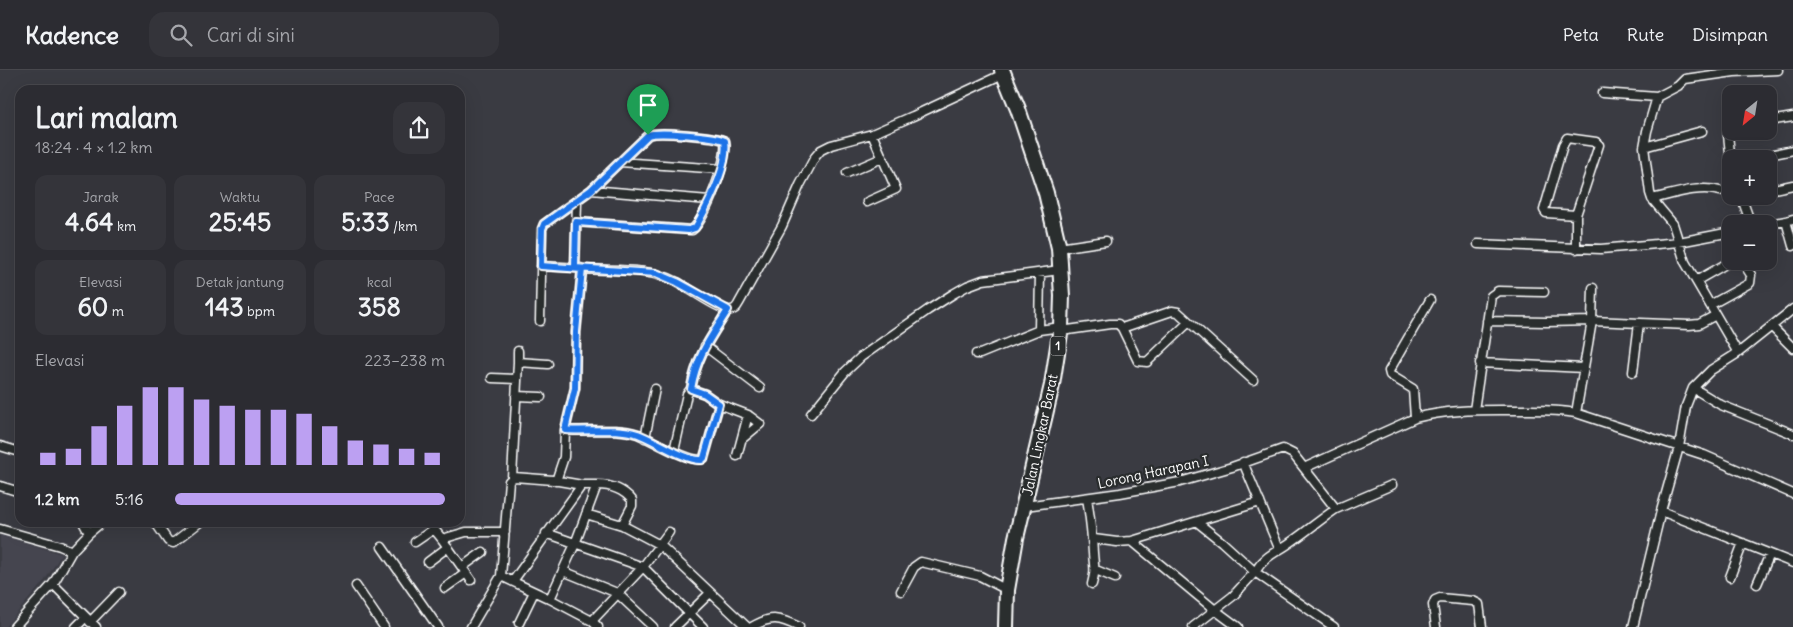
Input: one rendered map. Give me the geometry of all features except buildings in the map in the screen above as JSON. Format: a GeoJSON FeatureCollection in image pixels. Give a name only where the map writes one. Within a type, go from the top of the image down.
{"type":"FeatureCollection","features":[{"type":"Feature","properties":{"kind":"highway","name":"Jalan Lingkar Barat"},"geometry":{"type":"LineString","coordinates":[[1003,72],[1018,109],[1046,193],[1059,248],[1061,329],[1052,386],[1016,538],[1007,590],[1006,627]]}},
{"type":"Feature","properties":{"kind":"street"},"geometry":{"type":"LineString","coordinates":[[1682,70],[1685,79]]}},
{"type":"Feature","properties":{"kind":"street"},"geometry":{"type":"LineString","coordinates":[[1602,92],[1657,97],[1678,86],[1685,79],[1710,75],[1778,70]]}},
{"type":"Feature","properties":{"kind":"street"},"geometry":{"type":"LineString","coordinates":[[541,266],[656,273],[677,282],[728,310],[736,308],[782,226],[800,185],[818,153],[831,145],[872,134],[1003,72]]}},
{"type":"Feature","properties":{"kind":"street"},"geometry":{"type":"LineString","coordinates":[[1657,97],[1644,147],[1652,199],[1673,224],[1686,262],[1696,282],[1738,352]]}},
{"type":"Feature","properties":{"kind":"street"},"geometry":{"type":"LineString","coordinates":[[1778,120],[1793,117]]}},
{"type":"Feature","properties":{"kind":"street"},"geometry":{"type":"LineString","coordinates":[[1644,147],[1702,131]]}},
{"type":"Feature","properties":{"kind":"street"},"geometry":{"type":"LineString","coordinates":[[540,321],[543,226],[577,202],[652,133],[722,139],[726,144],[722,169],[695,228],[689,230],[576,222]]}},
{"type":"Feature","properties":{"kind":"street"},"geometry":{"type":"LineString","coordinates":[[868,202],[896,189],[872,134]]}},
{"type":"Feature","properties":{"kind":"street"},"geometry":{"type":"LineString","coordinates":[[1576,215],[1546,213],[1544,210],[1562,145],[1568,138],[1596,142],[1599,145],[1576,215],[1576,248]]}},
{"type":"Feature","properties":{"kind":"street"},"geometry":{"type":"LineString","coordinates":[[1777,153],[1793,150]]}},
{"type":"Feature","properties":{"kind":"street"},"geometry":{"type":"LineString","coordinates":[[846,173],[882,158]]}},
{"type":"Feature","properties":{"kind":"street"},"geometry":{"type":"LineString","coordinates":[[620,162],[722,169]]}},
{"type":"Feature","properties":{"kind":"street"},"geometry":{"type":"LineString","coordinates":[[1777,188],[1793,185]]}},
{"type":"Feature","properties":{"kind":"street"},"geometry":{"type":"LineString","coordinates":[[1652,199],[1700,189],[1712,188],[1720,191]]}},
{"type":"Feature","properties":{"kind":"street"},"geometry":{"type":"LineString","coordinates":[[591,190],[709,200]]}},
{"type":"Feature","properties":{"kind":"street"},"geometry":{"type":"LineString","coordinates":[[556,481],[564,456],[565,430],[575,388],[579,268],[576,222],[577,202]]}},
{"type":"Feature","properties":{"kind":"street"},"geometry":{"type":"LineString","coordinates":[[1789,220],[1793,246]]}},
{"type":"Feature","properties":{"kind":"street"},"geometry":{"type":"LineString","coordinates":[[1478,244],[1601,249],[1679,242],[1722,234]]}},
{"type":"Feature","properties":{"kind":"street"},"geometry":{"type":"LineString","coordinates":[[1059,248],[1106,241]]}},
{"type":"Feature","properties":{"kind":"street"},"geometry":{"type":"LineString","coordinates":[[1696,282],[1722,266]]}},
{"type":"Feature","properties":{"kind":"street"},"geometry":{"type":"LineString","coordinates":[[812,414],[845,372],[861,357],[928,310],[976,283],[1060,270]]}},
{"type":"Feature","properties":{"kind":"street"},"geometry":{"type":"LineString","coordinates":[[1710,304],[1750,283],[1752,279],[1748,270]]}},
{"type":"Feature","properties":{"kind":"street"},"geometry":{"type":"LineString","coordinates":[[1039,330],[1040,273]]}},
{"type":"Feature","properties":{"kind":"street"},"geometry":{"type":"LineString","coordinates":[[1576,413],[1592,321],[1593,288]]}},
{"type":"Feature","properties":{"kind":"street"},"geometry":{"type":"LineString","coordinates":[[1474,410],[1490,300],[1494,293],[1498,291],[1544,292]]}},
{"type":"Feature","properties":{"kind":"street"},"geometry":{"type":"LineString","coordinates":[[1415,418],[1413,389],[1390,375],[1389,371],[1430,300]]}},
{"type":"Feature","properties":{"kind":"street"},"geometry":{"type":"LineString","coordinates":[[1633,627],[1661,511],[1679,447],[1686,406],[1692,388],[1711,370],[1772,327],[1793,309]]}},
{"type":"Feature","properties":{"kind":"street"},"geometry":{"type":"LineString","coordinates":[[674,451],[694,371],[701,353],[728,310]]}},
{"type":"Feature","properties":{"kind":"street"},"geometry":{"type":"LineString","coordinates":[[1122,328],[1172,311],[1178,312],[1253,380]]}},
{"type":"Feature","properties":{"kind":"street"},"geometry":{"type":"LineString","coordinates":[[1487,321],[1592,321],[1694,325],[1716,314]]}},
{"type":"Feature","properties":{"kind":"street"},"geometry":{"type":"LineString","coordinates":[[976,354],[1039,330],[1118,324],[1122,328],[1138,361],[1143,363],[1147,362],[1189,322]]}},
{"type":"Feature","properties":{"kind":"street"},"geometry":{"type":"LineString","coordinates":[[1633,372],[1639,323]]}},
{"type":"Feature","properties":{"kind":"street"},"geometry":{"type":"LineString","coordinates":[[1772,327],[1793,348]]}},
{"type":"Feature","properties":{"kind":"street"},"geometry":{"type":"LineString","coordinates":[[706,346],[760,388]]}},
{"type":"Feature","properties":{"kind":"street"},"geometry":{"type":"LineString","coordinates":[[471,627],[501,576],[509,481],[512,478],[518,351]]}},
{"type":"Feature","properties":{"kind":"street"},"geometry":{"type":"LineString","coordinates":[[518,362],[548,364]]}},
{"type":"Feature","properties":{"kind":"street"},"geometry":{"type":"LineString","coordinates":[[1480,363],[1584,368]]}},
{"type":"Feature","properties":{"kind":"street"},"geometry":{"type":"LineString","coordinates":[[492,378],[517,379]]}},
{"type":"Feature","properties":{"kind":"street"},"geometry":{"type":"LineString","coordinates":[[1692,388],[1721,405],[1793,434]]}},
{"type":"Feature","properties":{"kind":"street"},"geometry":{"type":"LineString","coordinates":[[645,438],[655,389]]}},
{"type":"Feature","properties":{"kind":"street"},"geometry":{"type":"LineString","coordinates":[[691,389],[705,394],[719,404],[748,416],[760,424],[742,439]]}},
{"type":"Feature","properties":{"kind":"street"},"geometry":{"type":"LineString","coordinates":[[516,396],[541,397]]}},
{"type":"Feature","properties":{"kind":"street"},"geometry":{"type":"LineString","coordinates":[[565,430],[620,431],[638,434],[674,451],[702,460],[719,404]]}},
{"type":"Feature","properties":{"kind":"street"},"geometry":{"type":"LineString","coordinates":[[1336,509],[1304,468],[1415,418],[1446,411],[1474,410],[1560,410],[1576,413],[1728,464],[1793,494]]}},
{"type":"Feature","properties":{"kind":"street"},"geometry":{"type":"LineString","coordinates":[[737,456],[748,416]]}},
{"type":"Feature","properties":{"kind":"street"},"geometry":{"type":"LineString","coordinates":[[0,446],[15,450]]}},
{"type":"Feature","properties":{"kind":"street","name":"Lorong Harapan I"},"geometry":{"type":"LineString","coordinates":[[1025,506],[1087,498],[1180,482],[1282,449],[1293,454],[1304,468]]}},
{"type":"Feature","properties":{"kind":"street"},"geometry":{"type":"LineString","coordinates":[[1243,462],[1279,548]]}},
{"type":"Feature","properties":{"kind":"street"},"geometry":{"type":"LineString","coordinates":[[512,478],[611,486],[632,500],[632,506],[622,525]]}},
{"type":"Feature","properties":{"kind":"street"},"geometry":{"type":"LineString","coordinates":[[513,582],[546,533],[582,485]]}},
{"type":"Feature","properties":{"kind":"street"},"geometry":{"type":"LineString","coordinates":[[550,599],[575,544],[597,485]]}},
{"type":"Feature","properties":{"kind":"street"},"geometry":{"type":"LineString","coordinates":[[1194,627],[1233,596],[1264,560],[1279,548],[1290,543],[1336,509],[1392,485]]}},
{"type":"Feature","properties":{"kind":"street"},"geometry":{"type":"LineString","coordinates":[[0,486],[15,490]]}},
{"type":"Feature","properties":{"kind":"street"},"geometry":{"type":"LineString","coordinates":[[1087,498],[1094,539],[1093,554],[1096,570],[1092,584]]}},
{"type":"Feature","properties":{"kind":"street"},"geometry":{"type":"LineString","coordinates":[[1094,539],[1117,542],[1132,541],[1260,502]]}},
{"type":"Feature","properties":{"kind":"street"},"geometry":{"type":"LineString","coordinates":[[1661,511],[1793,563]]}},
{"type":"Feature","properties":{"kind":"street"},"geometry":{"type":"LineString","coordinates":[[586,514],[622,525],[660,545],[747,627]]}},
{"type":"Feature","properties":{"kind":"street"},"geometry":{"type":"LineString","coordinates":[[1197,522],[1255,572],[1334,627]]}},
{"type":"Feature","properties":{"kind":"street"},"geometry":{"type":"LineString","coordinates":[[86,527],[89,533]]}},
{"type":"Feature","properties":{"kind":"street"},"geometry":{"type":"LineString","coordinates":[[14,627],[53,584],[72,551],[96,527]]}},
{"type":"Feature","properties":{"kind":"street"},"geometry":{"type":"LineString","coordinates":[[158,527],[168,541],[173,542],[193,527]]}},
{"type":"Feature","properties":{"kind":"street"},"geometry":{"type":"LineString","coordinates":[[0,528],[72,551]]}},
{"type":"Feature","properties":{"kind":"street"},"geometry":{"type":"LineString","coordinates":[[415,542],[434,529],[471,580]]}},
{"type":"Feature","properties":{"kind":"street"},"geometry":{"type":"LineString","coordinates":[[442,539],[466,532],[505,532]]}},
{"type":"Feature","properties":{"kind":"street"},"geometry":{"type":"LineString","coordinates":[[501,576],[550,599],[595,624],[617,593],[643,567],[669,532]]}},
{"type":"Feature","properties":{"kind":"street"},"geometry":{"type":"LineString","coordinates":[[546,533],[643,567],[703,627]]}},
{"type":"Feature","properties":{"kind":"street"},"geometry":{"type":"LineString","coordinates":[[1132,541],[1238,627]]}},
{"type":"Feature","properties":{"kind":"street"},"geometry":{"type":"LineString","coordinates":[[1730,577],[1743,543]]}},
{"type":"Feature","properties":{"kind":"street"},"geometry":{"type":"LineString","coordinates":[[382,547],[438,627]]}},
{"type":"Feature","properties":{"kind":"street"},"geometry":{"type":"LineString","coordinates":[[428,562],[448,547]]}},
{"type":"Feature","properties":{"kind":"street"},"geometry":{"type":"LineString","coordinates":[[445,588],[483,552]]}},
{"type":"Feature","properties":{"kind":"street"},"geometry":{"type":"LineString","coordinates":[[1757,584],[1770,554]]}},
{"type":"Feature","properties":{"kind":"street"},"geometry":{"type":"LineString","coordinates":[[901,591],[914,567],[921,562],[980,576],[1007,590]]}},
{"type":"Feature","properties":{"kind":"street"},"geometry":{"type":"LineString","coordinates":[[1096,570],[1115,578]]}},
{"type":"Feature","properties":{"kind":"street"},"geometry":{"type":"LineString","coordinates":[[563,571],[617,593],[653,627]]}},
{"type":"Feature","properties":{"kind":"street"},"geometry":{"type":"LineString","coordinates":[[53,584],[91,622]]}},
{"type":"Feature","properties":{"kind":"street"},"geometry":{"type":"LineString","coordinates":[[356,586],[384,627]]}},
{"type":"Feature","properties":{"kind":"street"},"geometry":{"type":"LineString","coordinates":[[76,627],[91,622],[118,592]]}},
{"type":"Feature","properties":{"kind":"street"},"geometry":{"type":"LineString","coordinates":[[519,623],[534,592]]}},
{"type":"Feature","properties":{"kind":"street"},"geometry":{"type":"LineString","coordinates":[[675,627],[710,592]]}},
{"type":"Feature","properties":{"kind":"street"},"geometry":{"type":"LineString","coordinates":[[1436,627],[1433,605],[1435,600],[1440,598],[1472,601],[1479,604],[1482,627]]}},
{"type":"Feature","properties":{"kind":"street"},"geometry":{"type":"LineString","coordinates":[[752,627],[771,618],[799,627]]}},
{"type":"Feature","properties":{"kind":"shaded area"},"geometry":{"type":"Polygon","coordinates":[[[0,535],[62,554],[45,580],[5,627],[0,627],[0,535]]]}},
{"type":"Feature","properties":{"kind":"route"},"geometry":{"type":"LineString","coordinates":[[652,133],[673,134],[717,138],[725,141],[721,172],[698,223],[695,228],[689,230],[576,222],[575,268],[656,273],[677,282],[723,309],[728,310],[701,353],[694,371],[691,389],[705,394],[719,404],[702,460],[674,451],[638,434],[620,431],[565,430],[575,388],[576,332],[582,269],[541,266],[542,229],[544,224],[577,202],[591,190],[648,135],[652,133]]}}]}
